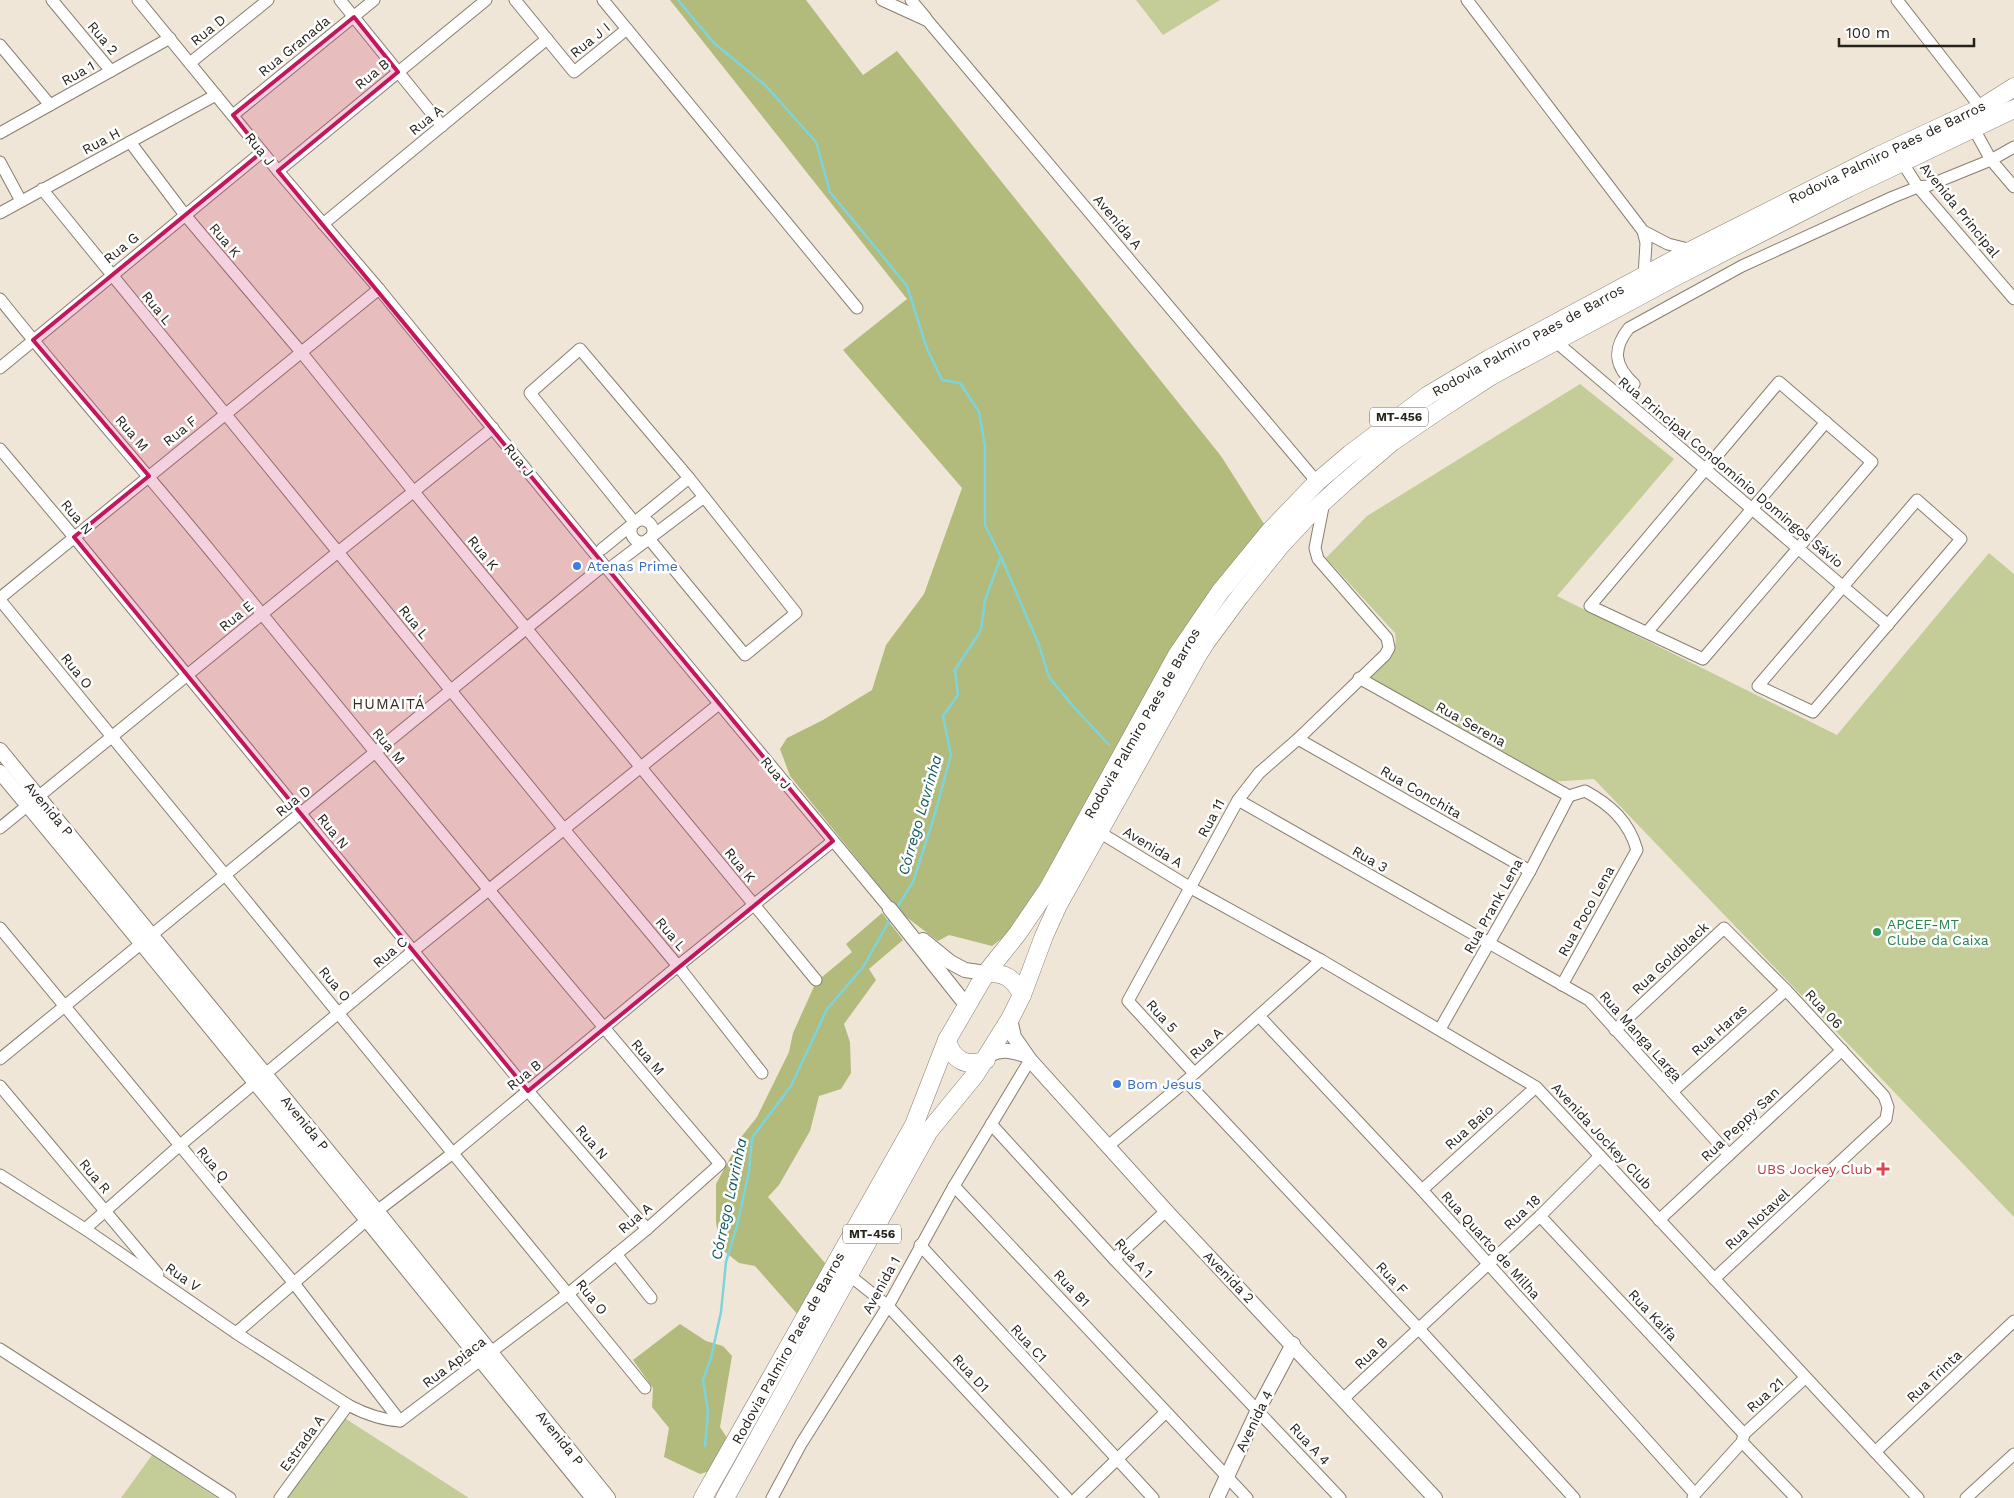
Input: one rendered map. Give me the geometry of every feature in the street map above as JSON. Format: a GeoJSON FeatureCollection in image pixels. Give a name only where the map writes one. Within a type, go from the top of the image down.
{"type":"FeatureCollection","features":[{"type":"Feature","properties":{"kind":"main road","name":"Rodovia Palmiro Paes de Barros"},"geometry":{"type":"LineString","coordinates":[[704,1498],[914,1125],[947,1040],[986,973],[1018,933],[1048,889],[1177,655],[1220,592],[1270,532],[1318,482],[1350,454],[1426,396],[1489,359],[1692,250],[1826,182],[1981,108],[2014,87]]}},
{"type":"Feature","properties":{"kind":"main road","name":"Rodovia Palmiro Paes de Barros"},"geometry":{"type":"LineString","coordinates":[[725,1498],[929,1131],[987,1058],[1010,1019],[1022,995],[1058,905],[1206,642],[1281,544],[1324,500],[1392,442],[1491,376],[1672,278],[1902,162],[2014,109]]}},
{"type":"Feature","properties":{"kind":"main road"},"geometry":{"type":"LineString","coordinates":[[986,973],[997,972],[1008,976],[1017,984],[1022,995]]}},
{"type":"Feature","properties":{"kind":"main road"},"geometry":{"type":"LineString","coordinates":[[947,1040],[949,1049],[960,1061],[978,1064],[987,1058]]}},
{"type":"Feature","properties":{"kind":"street","name":"Rua 2"},"geometry":{"type":"LineString","coordinates":[[52,0],[111,71]]}},
{"type":"Feature","properties":{"kind":"street","name":"Rua D"},"geometry":{"type":"LineString","coordinates":[[190,63],[268,0]]}},
{"type":"Feature","properties":{"kind":"street"},"geometry":{"type":"LineString","coordinates":[[340,0],[442,126]]}},
{"type":"Feature","properties":{"kind":"street","name":"Rua Granada"},"geometry":{"type":"LineString","coordinates":[[232,115],[374,0]]}},
{"type":"Feature","properties":{"kind":"street","name":"Rua B"},"geometry":{"type":"LineString","coordinates":[[278,171],[486,0]]}},
{"type":"Feature","properties":{"kind":"street","name":"Rua J I"},"geometry":{"type":"LineString","coordinates":[[515,0],[574,72],[627,29]]}},
{"type":"Feature","properties":{"kind":"street"},"geometry":{"type":"LineString","coordinates":[[603,0],[857,308]]}},
{"type":"Feature","properties":{"kind":"street","name":"Avenida A"},"geometry":{"type":"LineString","coordinates":[[882,0],[928,21],[1318,482]]}},
{"type":"Feature","properties":{"kind":"street"},"geometry":{"type":"LineString","coordinates":[[911,0],[928,21]]}},
{"type":"Feature","properties":{"kind":"street"},"geometry":{"type":"LineString","coordinates":[[1466,0],[1643,231],[1668,244],[1692,250]]}},
{"type":"Feature","properties":{"kind":"street"},"geometry":{"type":"LineString","coordinates":[[1897,0],[1981,108]]}},
{"type":"Feature","properties":{"kind":"street","name":"Rua J"},"geometry":{"type":"LineString","coordinates":[[143,2],[262,152],[609,565],[719,704],[900,920],[967,1006]]}},
{"type":"Feature","properties":{"kind":"street","name":"Rua 1"},"geometry":{"type":"LineString","coordinates":[[0,133],[170,38]]}},
{"type":"Feature","properties":{"kind":"street","name":"Rua A"},"geometry":{"type":"LineString","coordinates":[[323,224],[547,39]]}},
{"type":"Feature","properties":{"kind":"street"},"geometry":{"type":"LineString","coordinates":[[0,45],[50,105]]}},
{"type":"Feature","properties":{"kind":"street","name":"Rua H"},"geometry":{"type":"LineString","coordinates":[[0,213],[216,95]]}},
{"type":"Feature","properties":{"kind":"street"},"geometry":{"type":"LineString","coordinates":[[1974,129],[1991,160],[2014,186]]}},
{"type":"Feature","properties":{"kind":"street","name":"Rua K"},"geometry":{"type":"LineString","coordinates":[[130,142],[184,215],[301,352],[526,629],[816,980]]}},
{"type":"Feature","properties":{"kind":"street"},"geometry":{"type":"LineString","coordinates":[[1624,400],[1634,384],[1624,375],[1617,357],[1620,340],[1629,328],[1742,266],[1918,187],[1927,186],[1991,160],[2014,147]]}},
{"type":"Feature","properties":{"kind":"street","name":"Rua G"},"geometry":{"type":"LineString","coordinates":[[0,368],[262,152]]}},
{"type":"Feature","properties":{"kind":"street"},"geometry":{"type":"LineString","coordinates":[[0,162],[21,201]]}},
{"type":"Feature","properties":{"kind":"street","name":"Avenida Principal"},"geometry":{"type":"LineString","coordinates":[[1902,162],[1918,187],[2014,300]]}},
{"type":"Feature","properties":{"kind":"street","name":"Rua L"},"geometry":{"type":"LineString","coordinates":[[42,190],[450,691],[678,966],[762,1073]]}},
{"type":"Feature","properties":{"kind":"street"},"geometry":{"type":"LineString","coordinates":[[1643,231],[1646,251],[1644,276]]}},
{"type":"Feature","properties":{"kind":"street","name":"Rua F"},"geometry":{"type":"LineString","coordinates":[[0,599],[379,289]]}},
{"type":"Feature","properties":{"kind":"street","name":"Rua M"},"geometry":{"type":"LineString","coordinates":[[0,299],[149,476],[604,1029],[720,1164]]}},
{"type":"Feature","properties":{"kind":"street","name":"Rua Principal Condomínio Domingos Sávio"},"geometry":{"type":"LineString","coordinates":[[1555,341],[1888,625]]}},
{"type":"Feature","properties":{"kind":"street"},"geometry":{"type":"LineString","coordinates":[[580,349],[689,478],[796,613],[745,655],[650,540],[643,543],[634,538],[631,528],[635,522],[530,393],[580,349]]}},
{"type":"Feature","properties":{"kind":"street"},"geometry":{"type":"LineString","coordinates":[[1779,382],[1826,422],[1872,462],[1703,659],[1648,631],[1590,606],[1779,382]]}},
{"type":"Feature","properties":{"kind":"street"},"geometry":{"type":"LineString","coordinates":[[1648,631],[1826,422]]}},
{"type":"Feature","properties":{"kind":"street","name":"Rua E"},"geometry":{"type":"LineString","coordinates":[[0,828],[493,428]]}},
{"type":"Feature","properties":{"kind":"street","name":"Rua N"},"geometry":{"type":"LineString","coordinates":[[0,449],[528,1091],[647,1229]]}},
{"type":"Feature","properties":{"kind":"street"},"geometry":{"type":"LineString","coordinates":[[602,549],[689,478]]}},
{"type":"Feature","properties":{"kind":"street","name":"Rua D"},"geometry":{"type":"LineString","coordinates":[[0,1059],[526,629],[609,565],[650,540],[704,497]]}},
{"type":"Feature","properties":{"kind":"street","name":"Rua 11"},"geometry":{"type":"LineString","coordinates":[[1128,1001],[1238,800],[1259,773],[1298,739],[1359,678],[1385,655],[1389,648],[1387,638],[1318,560],[1315,548],[1324,500]]}},
{"type":"Feature","properties":{"kind":"street"},"geometry":{"type":"LineString","coordinates":[[1917,500],[1961,538],[1888,625],[1813,712],[1758,686],[1917,500]]}},
{"type":"Feature","properties":{"kind":"street","name":"Rua O"},"geometry":{"type":"LineString","coordinates":[[0,599],[645,1388]]}},
{"type":"Feature","properties":{"kind":"street","name":"Rua Serena"},"geometry":{"type":"LineString","coordinates":[[1359,678],[1569,796]]}},
{"type":"Feature","properties":{"kind":"street","name":"Rua C"},"geometry":{"type":"LineString","coordinates":[[85,1229],[179,1146],[413,952],[563,828],[719,704]]}},
{"type":"Feature","properties":{"kind":"street","name":"Rua Conchita"},"geometry":{"type":"LineString","coordinates":[[1298,739],[1530,871]]}},
{"type":"Feature","properties":{"kind":"street","name":"Avenida P"},"geometry":{"type":"LineString","coordinates":[[0,750],[39,796],[255,1084],[372,1215]]}},
{"type":"Feature","properties":{"kind":"street","name":"Avenida P"},"geometry":{"type":"LineString","coordinates":[[0,772],[266,1074],[372,1215],[486,1356],[608,1498]]}},
{"type":"Feature","properties":{"kind":"street","name":"Rua Poco Lena"},"geometry":{"type":"LineString","coordinates":[[1562,985],[1637,850],[1632,834],[1605,802],[1585,791],[1569,796]]}},
{"type":"Feature","properties":{"kind":"street","name":"Rua Prank Lena"},"geometry":{"type":"LineString","coordinates":[[1440,1030],[1530,871],[1569,796]]}},
{"type":"Feature","properties":{"kind":"street","name":"Rua 3"},"geometry":{"type":"LineString","coordinates":[[1238,800],[1488,944]]}},
{"type":"Feature","properties":{"kind":"street","name":"Avenida A"},"geometry":{"type":"LineString","coordinates":[[1099,832],[1191,888]]}},
{"type":"Feature","properties":{"kind":"street","name":"Rua B"},"geometry":{"type":"LineString","coordinates":[[236,1333],[372,1215],[453,1153],[678,966],[833,841]]}},
{"type":"Feature","properties":{"kind":"street","name":"Avenida Jockey Club"},"geometry":{"type":"LineString","coordinates":[[1191,888],[1321,960],[1536,1087],[1918,1498]]}},
{"type":"Feature","properties":{"kind":"street","name":"Rua J"},"geometry":{"type":"LineString","coordinates":[[900,920],[950,962],[965,970],[986,973]]}},
{"type":"Feature","properties":{"kind":"street","name":"Rua Q"},"geometry":{"type":"LineString","coordinates":[[0,928],[293,1282],[400,1421]]}},
{"type":"Feature","properties":{"kind":"street","name":"Rua 06"},"geometry":{"type":"LineString","coordinates":[[1724,928],[1786,990],[1884,1096],[1888,1107],[1886,1118]]}},
{"type":"Feature","properties":{"kind":"street","name":"Rua Goldblack"},"geometry":{"type":"LineString","coordinates":[[1615,1030],[1724,928]]}},
{"type":"Feature","properties":{"kind":"street","name":"Rua Manga Larga"},"geometry":{"type":"LineString","coordinates":[[1488,944],[1589,1000],[1729,1155]]}},
{"type":"Feature","properties":{"kind":"street","name":"Rua A"},"geometry":{"type":"LineString","coordinates":[[1108,1146],[1190,1077],[1321,960]]}},
{"type":"Feature","properties":{"kind":"street","name":"Rua Haras"},"geometry":{"type":"LineString","coordinates":[[1672,1092],[1786,990]]}},
{"type":"Feature","properties":{"kind":"street","name":"Rua 5"},"geometry":{"type":"LineString","coordinates":[[1128,1001],[1190,1077]]}},
{"type":"Feature","properties":{"kind":"street","name":"Rua Quarto de Milha"},"geometry":{"type":"LineString","coordinates":[[1259,1016],[1422,1190],[1694,1496]]}},
{"type":"Feature","properties":{"kind":"street","name":"Avenida 2"},"geometry":{"type":"LineString","coordinates":[[1010,1019],[1014,1036],[1028,1058],[1166,1211],[1436,1498]]}},
{"type":"Feature","properties":{"kind":"street"},"geometry":{"type":"LineString","coordinates":[[987,1058],[997,1050],[1007,1050],[1028,1058]]}},
{"type":"Feature","properties":{"kind":"street","name":"Rua Peppy San"},"geometry":{"type":"LineString","coordinates":[[1659,1220],[1842,1050]]}},
{"type":"Feature","properties":{"kind":"street","name":"Avenida 1"},"geometry":{"type":"LineString","coordinates":[[772,1498],[801,1444],[888,1306],[920,1246],[1028,1058]]}},
{"type":"Feature","properties":{"kind":"street","name":"Rua F"},"geometry":{"type":"LineString","coordinates":[[1190,1077],[1574,1498]]}},
{"type":"Feature","properties":{"kind":"street","name":"Rua R"},"geometry":{"type":"LineString","coordinates":[[0,1086],[168,1285]]}},
{"type":"Feature","properties":{"kind":"street","name":"Rua Baio"},"geometry":{"type":"LineString","coordinates":[[1422,1190],[1536,1087]]}},
{"type":"Feature","properties":{"kind":"street","name":"Rua Notavel"},"geometry":{"type":"LineString","coordinates":[[1714,1279],[1886,1118]]}},
{"type":"Feature","properties":{"kind":"street","name":"Rua A 1"},"geometry":{"type":"LineString","coordinates":[[991,1124],[1114,1259],[1258,1410]]}},
{"type":"Feature","properties":{"kind":"street","name":"Rua 18"},"geometry":{"type":"LineString","coordinates":[[1419,1329],[1540,1216],[1600,1156]]}},
{"type":"Feature","properties":{"kind":"street","name":"Rua A"},"geometry":{"type":"LineString","coordinates":[[569,1293],[647,1229],[720,1164]]}},
{"type":"Feature","properties":{"kind":"street","name":"Rua V"},"geometry":{"type":"LineString","coordinates":[[0,1176],[85,1229],[236,1333],[348,1405]]}},
{"type":"Feature","properties":{"kind":"street","name":"Rua B1"},"geometry":{"type":"LineString","coordinates":[[954,1186],[1246,1498]]}},
{"type":"Feature","properties":{"kind":"street"},"geometry":{"type":"LineString","coordinates":[[1114,1259],[1166,1211]]}},
{"type":"Feature","properties":{"kind":"street","name":"Rua Kaifa"},"geometry":{"type":"LineString","coordinates":[[1540,1216],[1796,1498]]}},
{"type":"Feature","properties":{"kind":"street","name":"Rua C1"},"geometry":{"type":"LineString","coordinates":[[920,1246],[1153,1498]]}},
{"type":"Feature","properties":{"kind":"street"},"geometry":{"type":"LineString","coordinates":[[616,1254],[651,1298]]}},
{"type":"Feature","properties":{"kind":"street","name":"Rua D1"},"geometry":{"type":"LineString","coordinates":[[849,1275],[888,1306],[1067,1498]]}},
{"type":"Feature","properties":{"kind":"street","name":"Rua Apiaca"},"geometry":{"type":"LineString","coordinates":[[400,1421],[569,1293]]}},
{"type":"Feature","properties":{"kind":"street","name":"Rua Trinta"},"geometry":{"type":"LineString","coordinates":[[1875,1452],[2014,1321]]}},
{"type":"Feature","properties":{"kind":"street","name":"Rua B"},"geometry":{"type":"LineString","coordinates":[[1343,1399],[1419,1329]]}},
{"type":"Feature","properties":{"kind":"street","name":"Avenida 4"},"geometry":{"type":"LineString","coordinates":[[1217,1498],[1228,1478],[1258,1410],[1293,1344]]}},
{"type":"Feature","properties":{"kind":"street"},"geometry":{"type":"LineString","coordinates":[[0,1349],[230,1498]]}},
{"type":"Feature","properties":{"kind":"street","name":"Avenida P"},"geometry":{"type":"LineString","coordinates":[[486,1356],[593,1498]]}},
{"type":"Feature","properties":{"kind":"street","name":"Rua 21"},"geometry":{"type":"LineString","coordinates":[[1694,1496],[1743,1438],[1805,1378]]}},
{"type":"Feature","properties":{"kind":"street"},"geometry":{"type":"LineString","coordinates":[[348,1405],[366,1415],[400,1421]]}},
{"type":"Feature","properties":{"kind":"street","name":"Estrada A"},"geometry":{"type":"LineString","coordinates":[[280,1498],[348,1405]]}},
{"type":"Feature","properties":{"kind":"street","name":"Rua A 4"},"geometry":{"type":"LineString","coordinates":[[1258,1410],[1340,1498]]}},
{"type":"Feature","properties":{"kind":"street"},"geometry":{"type":"LineString","coordinates":[[1077,1498],[1166,1412]]}},
{"type":"Feature","properties":{"kind":"street"},"geometry":{"type":"LineString","coordinates":[[1966,1498],[2014,1454]]}},
{"type":"Feature","properties":{"kind":"highlighted area"},"geometry":{"type":"Polygon","coordinates":[[[354,17],[398,72],[278,171],[833,841],[528,1091],[74,537],[149,476],[33,340],[262,152],[233,115],[354,17]]]}},
{"type":"Feature","properties":{"kind":"green space"},"geometry":{"type":"Polygon","coordinates":[[[670,0],[806,0],[863,75],[897,51],[1221,456],[1266,527],[1176,643],[1040,884],[1006,935],[992,946],[949,935],[938,941],[901,913],[790,776],[780,749],[787,738],[823,720],[872,690],[886,645],[924,594],[962,488],[843,350],[907,299],[670,0]]]}},
{"type":"Feature","properties":{"kind":"green space"},"geometry":{"type":"Polygon","coordinates":[[[1136,0],[1220,0],[1163,35],[1136,0]]]}},
{"type":"Feature","properties":{"kind":"green space","name":"APCEF-MT Clube da Caixa"},"geometry":{"type":"Polygon","coordinates":[[[1580,384],[1674,459],[1557,596],[1837,735],[1989,553],[2014,574],[2014,1217],[1594,779],[1550,782],[1370,677],[1393,653],[1396,641],[1395,633],[1326,558],[1367,516],[1580,384]]]}},
{"type":"Feature","properties":{"kind":"green space"},"geometry":{"type":"Polygon","coordinates":[[[882,913],[903,940],[869,969],[876,980],[844,1024],[850,1042],[851,1073],[841,1089],[819,1096],[810,1131],[779,1185],[768,1197],[825,1263],[799,1316],[755,1266],[739,1263],[720,1248],[716,1222],[716,1184],[742,1136],[757,1117],[789,1052],[793,1033],[816,982],[852,952],[846,944],[882,913]]]}},
{"type":"Feature","properties":{"kind":"green space"},"geometry":{"type":"Polygon","coordinates":[[[680,1324],[706,1341],[723,1346],[732,1356],[720,1427],[729,1441],[713,1470],[700,1474],[664,1457],[669,1428],[652,1407],[653,1388],[633,1360],[680,1324]]]}},
{"type":"Feature","properties":{"kind":"green space"},"geometry":{"type":"Polygon","coordinates":[[[343,1417],[469,1498],[284,1498],[343,1417]]]}},
{"type":"Feature","properties":{"kind":"green space"},"geometry":{"type":"Polygon","coordinates":[[[152,1455],[217,1498],[121,1498],[152,1455]]]}},
{"type":"Feature","properties":{"kind":"waterway","name":"Córrego Lavrinha"},"geometry":{"type":"LineString","coordinates":[[678,0],[714,43],[766,86],[816,142],[830,192],[907,286],[927,349],[942,380],[960,383],[979,412],[985,446],[985,525],[1001,557],[985,600],[981,630],[955,670],[958,695],[943,716],[951,755],[913,882],[896,909]]}},
{"type":"Feature","properties":{"kind":"waterway"},"geometry":{"type":"LineString","coordinates":[[1001,557],[1039,645],[1049,677],[1109,745]]}},
{"type":"Feature","properties":{"kind":"waterway","name":"Córrego Lavrinha"},"geometry":{"type":"LineString","coordinates":[[705,1446],[708,1412],[703,1380],[711,1358],[721,1312],[726,1262],[737,1226],[749,1172],[752,1138],[791,1086],[827,1009],[863,967],[891,918]]}},
{"type":"Feature","properties":{"kind":"place","name":"Atenas Prime"},"geometry":{"type":"Point","coordinates":[577,566]}},
{"type":"Feature","properties":{"kind":"place","name":"APCEF-MT Clube da Caixa"},"geometry":{"type":"Point","coordinates":[1877,932]}},
{"type":"Feature","properties":{"kind":"place","name":"Bom Jesus"},"geometry":{"type":"Point","coordinates":[1117,1084]}},
{"type":"Feature","properties":{"kind":"place","name":"UBS Jockey Club"},"geometry":{"type":"Point","coordinates":[1883,1169]}},
{"type":"Feature","properties":{"kind":"district","name":"HUMAITÁ"},"geometry":{"type":"Point","coordinates":[389,704]}}]}
